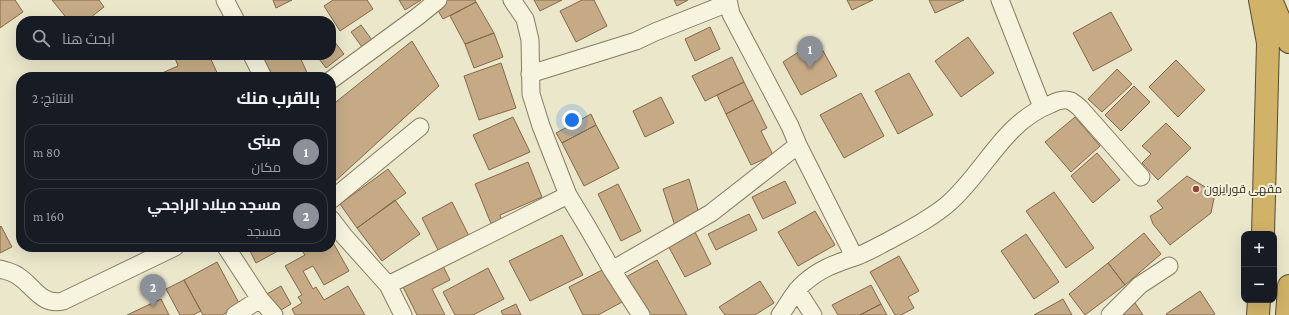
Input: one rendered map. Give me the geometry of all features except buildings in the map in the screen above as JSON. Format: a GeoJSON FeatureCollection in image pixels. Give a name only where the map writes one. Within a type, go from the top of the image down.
{"type":"FeatureCollection","features":[{"type":"Feature","properties":{"kind":"highway"},"geometry":{"type":"LineString","coordinates":[[1260,0],[1268,43],[1263,231]]}},
{"type":"Feature","properties":{"kind":"highway"},"geometry":{"type":"LineString","coordinates":[[1271,0],[1289,42]]}},
{"type":"Feature","properties":{"kind":"highway"},"geometry":{"type":"LineString","coordinates":[[1287,315],[1289,286]]}},
{"type":"Feature","properties":{"kind":"highway"},"geometry":{"type":"LineString","coordinates":[[1258,315],[1259,303]]}},
{"type":"Feature","properties":{"kind":"street"},"geometry":{"type":"LineString","coordinates":[[225,0],[233,16]]}},
{"type":"Feature","properties":{"kind":"street"},"geometry":{"type":"LineString","coordinates":[[336,76],[438,0]]}},
{"type":"Feature","properties":{"kind":"street"},"geometry":{"type":"LineString","coordinates":[[512,0],[524,19],[530,40],[531,94],[541,126],[568,195],[612,270],[635,313]]}},
{"type":"Feature","properties":{"kind":"street"},"geometry":{"type":"LineString","coordinates":[[1000,0],[1042,107]]}},
{"type":"Feature","properties":{"kind":"street"},"geometry":{"type":"LineString","coordinates":[[530,74],[636,42],[655,32],[728,1],[731,14],[790,126],[798,145],[854,256]]}},
{"type":"Feature","properties":{"kind":"street"},"geometry":{"type":"LineString","coordinates":[[254,60],[260,72]]}},
{"type":"Feature","properties":{"kind":"street"},"geometry":{"type":"LineString","coordinates":[[780,315],[797,290],[824,268],[860,255],[897,236],[928,218],[949,203],[967,185],[1002,139],[1023,120],[1042,107],[1061,100],[1070,101],[1080,108],[1140,177]]}},
{"type":"Feature","properties":{"kind":"street"},"geometry":{"type":"LineString","coordinates":[[336,196],[420,127]]}},
{"type":"Feature","properties":{"kind":"street"},"geometry":{"type":"LineString","coordinates":[[612,270],[711,213],[798,145]]}},
{"type":"Feature","properties":{"kind":"street"},"geometry":{"type":"LineString","coordinates":[[388,285],[568,195]]}},
{"type":"Feature","properties":{"kind":"street"},"geometry":{"type":"LineString","coordinates":[[336,226],[388,285],[404,315]]}},
{"type":"Feature","properties":{"kind":"street"},"geometry":{"type":"LineString","coordinates":[[0,270],[18,276],[46,300],[56,303],[165,252]]}},
{"type":"Feature","properties":{"kind":"street"},"geometry":{"type":"LineString","coordinates":[[229,252],[260,299],[274,315]]}},
{"type":"Feature","properties":{"kind":"street"},"geometry":{"type":"LineString","coordinates":[[1110,315],[1140,285],[1169,266]]}},
{"type":"Feature","properties":{"kind":"street"},"geometry":{"type":"LineString","coordinates":[[797,290],[813,315]]}},
{"type":"Feature","properties":{"kind":"street"},"geometry":{"type":"LineString","coordinates":[[235,315],[260,299]]}},
{"type":"Feature","properties":{"kind":"place","name":"مبنى"},"geometry":{"type":"Point","coordinates":[810,69]}},
{"type":"Feature","properties":{"kind":"place","name":"مقهى قورايزون"},"geometry":{"type":"Point","coordinates":[1196,189]}},
{"type":"Feature","properties":{"kind":"place","name":"مسجد ميلاد الراجحي"},"geometry":{"type":"Point","coordinates":[153,307]}}]}
